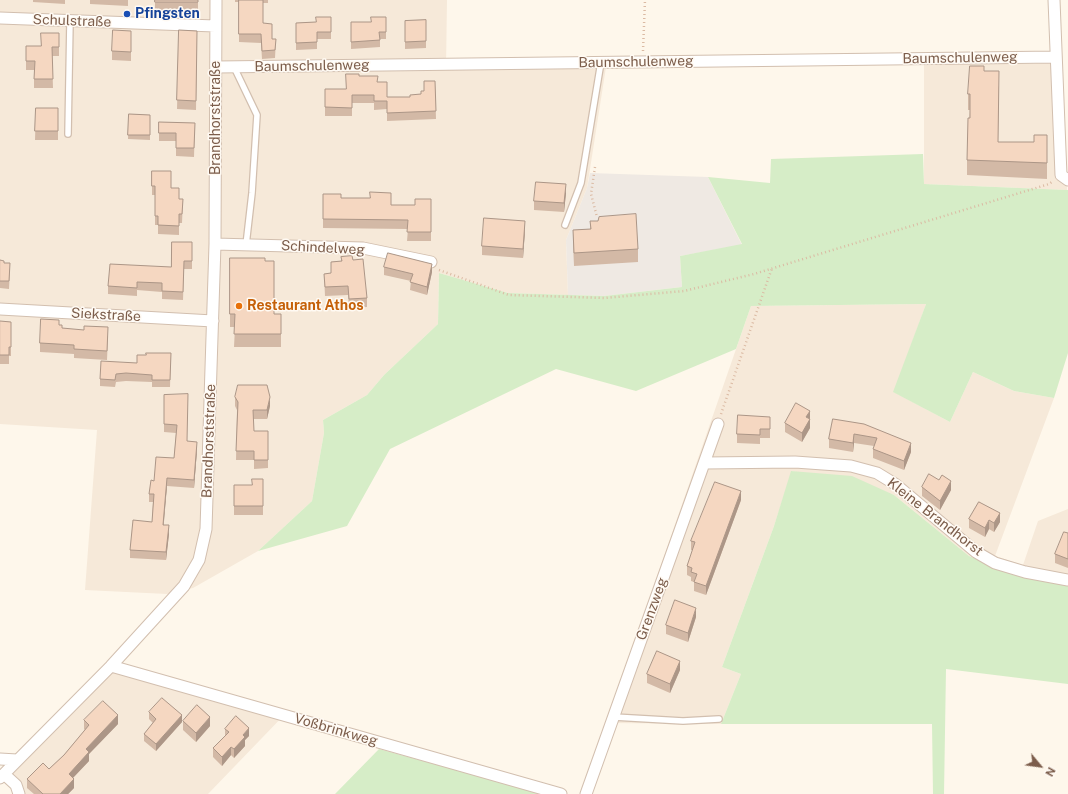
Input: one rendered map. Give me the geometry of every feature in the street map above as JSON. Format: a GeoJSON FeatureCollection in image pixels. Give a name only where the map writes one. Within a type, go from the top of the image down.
{"type":"FeatureCollection","features":[{"type":"Feature","properties":{"kind":"street","name":"Brandhorststraße"},"geometry":{"type":"LineString","coordinates":[[2,776],[111,666],[184,586],[199,560],[206,529],[213,321],[217,67],[215,26],[216,0]]}},
{"type":"Feature","properties":{"kind":"street"},"geometry":{"type":"LineString","coordinates":[[1054,0],[1056,57],[1064,178]]}},
{"type":"Feature","properties":{"kind":"street","name":"Schulstraße"},"geometry":{"type":"LineString","coordinates":[[0,18],[215,26]]}},
{"type":"Feature","properties":{"kind":"street","name":"Baumschulenweg"},"geometry":{"type":"LineString","coordinates":[[217,67],[1056,57]]}},
{"type":"Feature","properties":{"kind":"street","name":"Schindelweg"},"geometry":{"type":"LineString","coordinates":[[215,244],[363,248],[431,262]]}},
{"type":"Feature","properties":{"kind":"street","name":"Siekstraße"},"geometry":{"type":"LineString","coordinates":[[0,309],[213,321]]}},
{"type":"Feature","properties":{"kind":"street","name":"Grenzweg"},"geometry":{"type":"LineString","coordinates":[[586,794],[718,424]]}},
{"type":"Feature","properties":{"kind":"street","name":"Kleine Brandhorst"},"geometry":{"type":"LineString","coordinates":[[705,463],[795,462],[851,466],[878,473],[895,484],[976,552],[995,562],[1025,572],[1068,580]]}},
{"type":"Feature","properties":{"kind":"street","name":"Voßbrinkweg"},"geometry":{"type":"LineString","coordinates":[[111,666],[561,794]]}},
{"type":"Feature","properties":{"kind":"street"},"geometry":{"type":"LineString","coordinates":[[0,759],[17,760]]}},
{"type":"Feature","properties":{"kind":"street"},"geometry":{"type":"LineString","coordinates":[[2,776],[16,785],[19,794]]}},
{"type":"Feature","properties":{"kind":"lane"},"geometry":{"type":"LineString","coordinates":[[68,134],[70,21]]}},
{"type":"Feature","properties":{"kind":"lane"},"geometry":{"type":"LineString","coordinates":[[565,225],[581,183],[601,62]]}},
{"type":"Feature","properties":{"kind":"lane"},"geometry":{"type":"LineString","coordinates":[[234,67],[257,115],[252,193],[246,245]]}},
{"type":"Feature","properties":{"kind":"lane"},"geometry":{"type":"LineString","coordinates":[[613,717],[683,721],[719,719]]}},
{"type":"Feature","properties":{"kind":"path"},"geometry":{"type":"LineString","coordinates":[[642,62],[645,35],[645,0]]}},
{"type":"Feature","properties":{"kind":"path"},"geometry":{"type":"LineString","coordinates":[[595,164],[592,194],[597,217]]}},
{"type":"Feature","properties":{"kind":"path"},"geometry":{"type":"LineString","coordinates":[[431,262],[434,268],[509,295],[604,298],[684,291],[754,274],[1049,184],[1064,178]]}},
{"type":"Feature","properties":{"kind":"path"},"geometry":{"type":"LineString","coordinates":[[718,424],[772,268]]}},
{"type":"Feature","properties":{"kind":"shaded area"},"geometry":{"type":"Polygon","coordinates":[[[0,0],[447,0],[446,68],[606,67],[587,188],[566,240],[568,295],[508,293],[439,273],[438,324],[384,375],[367,395],[323,420],[324,433],[312,501],[258,551],[193,588],[167,594],[85,590],[97,430],[0,424],[0,0]]]}},
{"type":"Feature","properties":{"kind":"shaded area"},"geometry":{"type":"Polygon","coordinates":[[[924,63],[1061,64],[1067,190],[924,184],[924,63]]]}},
{"type":"Feature","properties":{"kind":"shaded area"},"geometry":{"type":"Polygon","coordinates":[[[590,173],[708,177],[742,245],[680,256],[682,287],[604,296],[568,295],[566,240],[587,188],[590,173]]]}},
{"type":"Feature","properties":{"kind":"shaded area"},"geometry":{"type":"Polygon","coordinates":[[[926,304],[894,392],[950,422],[973,372],[1014,391],[1054,398],[995,556],[1023,565],[1038,521],[1068,509],[1068,584],[1009,573],[969,556],[894,495],[792,471],[774,526],[722,667],[741,674],[721,724],[606,723],[751,306],[926,304]]]}},
{"type":"Feature","properties":{"kind":"shaded area"},"geometry":{"type":"Polygon","coordinates":[[[109,660],[288,711],[208,794],[14,794],[5,767],[109,660]]]}},
{"type":"Feature","properties":{"kind":"green space"},"geometry":{"type":"Polygon","coordinates":[[[923,154],[924,184],[1068,190],[1068,353],[1054,398],[1014,391],[973,372],[950,422],[893,392],[926,304],[751,306],[736,349],[636,391],[556,369],[390,449],[347,526],[258,551],[312,501],[324,433],[323,420],[367,395],[384,375],[438,324],[439,273],[508,293],[604,296],[682,287],[680,256],[742,244],[708,177],[770,183],[771,159],[923,154]]]}},
{"type":"Feature","properties":{"kind":"green space"},"geometry":{"type":"Polygon","coordinates":[[[791,471],[852,476],[894,495],[969,556],[1009,573],[1068,584],[1068,684],[946,669],[944,794],[933,794],[932,724],[721,724],[741,674],[722,667],[774,526],[791,471]]]}},
{"type":"Feature","properties":{"kind":"green space"},"geometry":{"type":"Polygon","coordinates":[[[379,749],[544,794],[335,794],[379,749]]]}},
{"type":"Feature","properties":{"kind":"building"},"geometry":{"type":"Polygon","coordinates":[[[155,0],[198,0],[198,2],[155,2],[155,0]]]}},
{"type":"Feature","properties":{"kind":"building"},"geometry":{"type":"Polygon","coordinates":[[[239,0],[263,0],[263,23],[272,24],[272,39],[276,39],[275,50],[262,51],[261,34],[239,34],[239,0]]]}},
{"type":"Feature","properties":{"kind":"building"},"geometry":{"type":"Polygon","coordinates":[[[316,17],[331,17],[331,32],[317,32],[317,42],[296,43],[296,23],[316,22],[316,17]]]}},
{"type":"Feature","properties":{"kind":"building"},"geometry":{"type":"Polygon","coordinates":[[[371,17],[386,17],[386,32],[379,32],[380,40],[351,42],[351,22],[371,22],[371,17]]]}},
{"type":"Feature","properties":{"kind":"building"},"geometry":{"type":"Polygon","coordinates":[[[426,20],[426,41],[405,42],[405,21],[426,20]]]}},
{"type":"Feature","properties":{"kind":"building"},"geometry":{"type":"Polygon","coordinates":[[[113,30],[131,31],[131,52],[112,51],[113,30]]]}},
{"type":"Feature","properties":{"kind":"building"},"geometry":{"type":"Polygon","coordinates":[[[179,30],[197,31],[196,101],[177,100],[179,30]]]}},
{"type":"Feature","properties":{"kind":"building"},"geometry":{"type":"Polygon","coordinates":[[[41,33],[59,33],[59,47],[52,47],[53,79],[34,79],[35,61],[26,61],[26,46],[41,46],[41,33]]]}},
{"type":"Feature","properties":{"kind":"building"},"geometry":{"type":"Polygon","coordinates":[[[970,66],[984,66],[984,71],[999,71],[998,142],[1034,142],[1034,135],[1047,135],[1047,163],[967,160],[968,118],[970,118],[970,94],[968,94],[970,66]]]}},
{"type":"Feature","properties":{"kind":"building"},"geometry":{"type":"Polygon","coordinates":[[[346,74],[378,76],[377,82],[387,82],[387,97],[410,97],[410,95],[421,94],[421,91],[424,91],[424,81],[435,81],[436,111],[387,113],[387,101],[374,101],[374,95],[352,95],[352,108],[325,107],[325,89],[346,89],[346,74]]]}},
{"type":"Feature","properties":{"kind":"building"},"geometry":{"type":"Polygon","coordinates":[[[36,108],[58,108],[58,131],[35,131],[36,108]]]}},
{"type":"Feature","properties":{"kind":"building"},"geometry":{"type":"Polygon","coordinates":[[[129,114],[150,115],[150,135],[128,135],[129,114]]]}},
{"type":"Feature","properties":{"kind":"building"},"geometry":{"type":"Polygon","coordinates":[[[159,122],[195,123],[194,148],[176,148],[176,133],[159,133],[159,122]]]}},
{"type":"Feature","properties":{"kind":"building"},"geometry":{"type":"Polygon","coordinates":[[[152,171],[171,171],[171,188],[179,188],[179,199],[183,199],[182,214],[179,214],[179,226],[158,225],[158,216],[155,216],[155,186],[152,186],[152,171]]]}},
{"type":"Feature","properties":{"kind":"building"},"geometry":{"type":"Polygon","coordinates":[[[536,182],[566,184],[564,203],[534,201],[536,182]]]}},
{"type":"Feature","properties":{"kind":"building"},"geometry":{"type":"Polygon","coordinates":[[[370,192],[391,193],[391,205],[415,205],[415,199],[431,199],[431,232],[407,232],[408,220],[323,219],[323,194],[341,194],[341,198],[370,198],[370,192]]]}},
{"type":"Feature","properties":{"kind":"building"},"geometry":{"type":"Polygon","coordinates":[[[636,214],[638,249],[574,253],[573,230],[591,229],[590,221],[598,221],[599,217],[636,214]]]}},
{"type":"Feature","properties":{"kind":"building"},"geometry":{"type":"Polygon","coordinates":[[[484,218],[525,221],[523,249],[482,246],[484,218]]]}},
{"type":"Feature","properties":{"kind":"building"},"geometry":{"type":"Polygon","coordinates":[[[172,242],[192,242],[192,261],[184,261],[183,292],[162,291],[162,283],[137,282],[137,288],[108,286],[110,264],[171,267],[172,242]]]}},
{"type":"Feature","properties":{"kind":"building"},"geometry":{"type":"Polygon","coordinates":[[[388,253],[432,264],[427,287],[410,282],[413,274],[384,267],[388,253]]]}},
{"type":"Feature","properties":{"kind":"building"},"geometry":{"type":"Polygon","coordinates":[[[352,256],[353,260],[363,259],[367,298],[349,299],[348,286],[325,287],[324,274],[331,273],[331,262],[342,261],[341,257],[352,256]]]}},
{"type":"Feature","properties":{"kind":"building"},"geometry":{"type":"Polygon","coordinates":[[[230,258],[265,258],[265,261],[274,261],[274,314],[281,314],[281,334],[234,334],[235,314],[230,314],[230,258]]]}},
{"type":"Feature","properties":{"kind":"building"},"geometry":{"type":"Polygon","coordinates":[[[0,260],[4,261],[4,263],[10,263],[9,281],[0,281],[0,260]]]}},
{"type":"Feature","properties":{"kind":"building"},"geometry":{"type":"Polygon","coordinates":[[[41,319],[59,320],[59,325],[62,325],[62,328],[84,330],[84,326],[108,327],[107,351],[74,349],[74,345],[40,343],[41,319]]]}},
{"type":"Feature","properties":{"kind":"building"},"geometry":{"type":"Polygon","coordinates":[[[0,321],[11,322],[11,347],[9,347],[9,355],[0,355],[0,321]]]}},
{"type":"Feature","properties":{"kind":"building"},"geometry":{"type":"Polygon","coordinates":[[[146,353],[171,353],[170,380],[152,380],[152,375],[126,373],[116,374],[115,380],[100,379],[101,361],[137,363],[137,355],[146,355],[146,353]]]}},
{"type":"Feature","properties":{"kind":"building"},"geometry":{"type":"Polygon","coordinates":[[[238,385],[267,385],[270,397],[267,410],[253,410],[254,431],[268,431],[268,460],[254,460],[254,451],[236,451],[238,402],[235,397],[238,385]]]}},
{"type":"Feature","properties":{"kind":"building"},"geometry":{"type":"Polygon","coordinates":[[[188,394],[187,441],[197,442],[194,480],[167,478],[163,525],[169,525],[166,552],[130,550],[133,520],[152,522],[154,494],[149,494],[151,480],[154,481],[156,457],[174,458],[177,425],[164,424],[164,395],[188,394]]]}},
{"type":"Feature","properties":{"kind":"building"},"geometry":{"type":"Polygon","coordinates":[[[796,403],[810,411],[806,417],[810,419],[802,433],[785,423],[796,403]]]}},
{"type":"Feature","properties":{"kind":"building"},"geometry":{"type":"Polygon","coordinates":[[[738,415],[770,417],[770,429],[760,429],[760,435],[737,434],[738,415]]]}},
{"type":"Feature","properties":{"kind":"building"},"geometry":{"type":"Polygon","coordinates":[[[833,419],[864,424],[911,443],[904,461],[873,449],[877,438],[854,434],[853,443],[829,439],[833,419]]]}},
{"type":"Feature","properties":{"kind":"building"},"geometry":{"type":"Polygon","coordinates":[[[929,474],[939,480],[942,475],[951,481],[940,501],[922,487],[929,474]]]}},
{"type":"Feature","properties":{"kind":"building"},"geometry":{"type":"Polygon","coordinates":[[[252,479],[263,479],[263,506],[234,506],[234,485],[252,485],[252,479]]]}},
{"type":"Feature","properties":{"kind":"building"},"geometry":{"type":"Polygon","coordinates":[[[715,482],[741,491],[706,586],[694,582],[697,574],[691,572],[692,568],[687,566],[695,542],[691,541],[715,482]]]}},
{"type":"Feature","properties":{"kind":"building"},"geometry":{"type":"Polygon","coordinates":[[[979,502],[1000,513],[994,523],[989,520],[985,528],[969,519],[979,502]]]}},
{"type":"Feature","properties":{"kind":"building"},"geometry":{"type":"Polygon","coordinates":[[[1064,532],[1068,533],[1068,559],[1055,554],[1064,532]]]}},
{"type":"Feature","properties":{"kind":"building"},"geometry":{"type":"Polygon","coordinates":[[[675,600],[696,608],[688,633],[666,625],[675,600]]]}},
{"type":"Feature","properties":{"kind":"building"},"geometry":{"type":"Polygon","coordinates":[[[657,651],[680,661],[670,684],[647,674],[657,651]]]}},
{"type":"Feature","properties":{"kind":"building"},"geometry":{"type":"Polygon","coordinates":[[[162,698],[182,715],[156,744],[144,734],[156,719],[149,712],[162,698]]]}},
{"type":"Feature","properties":{"kind":"building"},"geometry":{"type":"Polygon","coordinates":[[[103,701],[118,715],[86,749],[89,752],[69,774],[74,779],[60,794],[43,794],[27,779],[43,763],[49,769],[64,755],[89,725],[84,720],[103,701]]]}},
{"type":"Feature","properties":{"kind":"building"},"geometry":{"type":"Polygon","coordinates":[[[197,705],[210,717],[196,733],[183,721],[197,705]]]}},
{"type":"Feature","properties":{"kind":"building"},"geometry":{"type":"Polygon","coordinates":[[[236,716],[249,728],[243,735],[245,737],[234,749],[231,747],[222,757],[213,748],[229,732],[225,729],[236,716]]]}},
{"type":"Feature","properties":{"kind":"place","name":"Pfingsten"},"geometry":{"type":"Point","coordinates":[127,14]}},
{"type":"Feature","properties":{"kind":"place","name":"Restaurant Athos"},"geometry":{"type":"Point","coordinates":[239,306]}}]}
